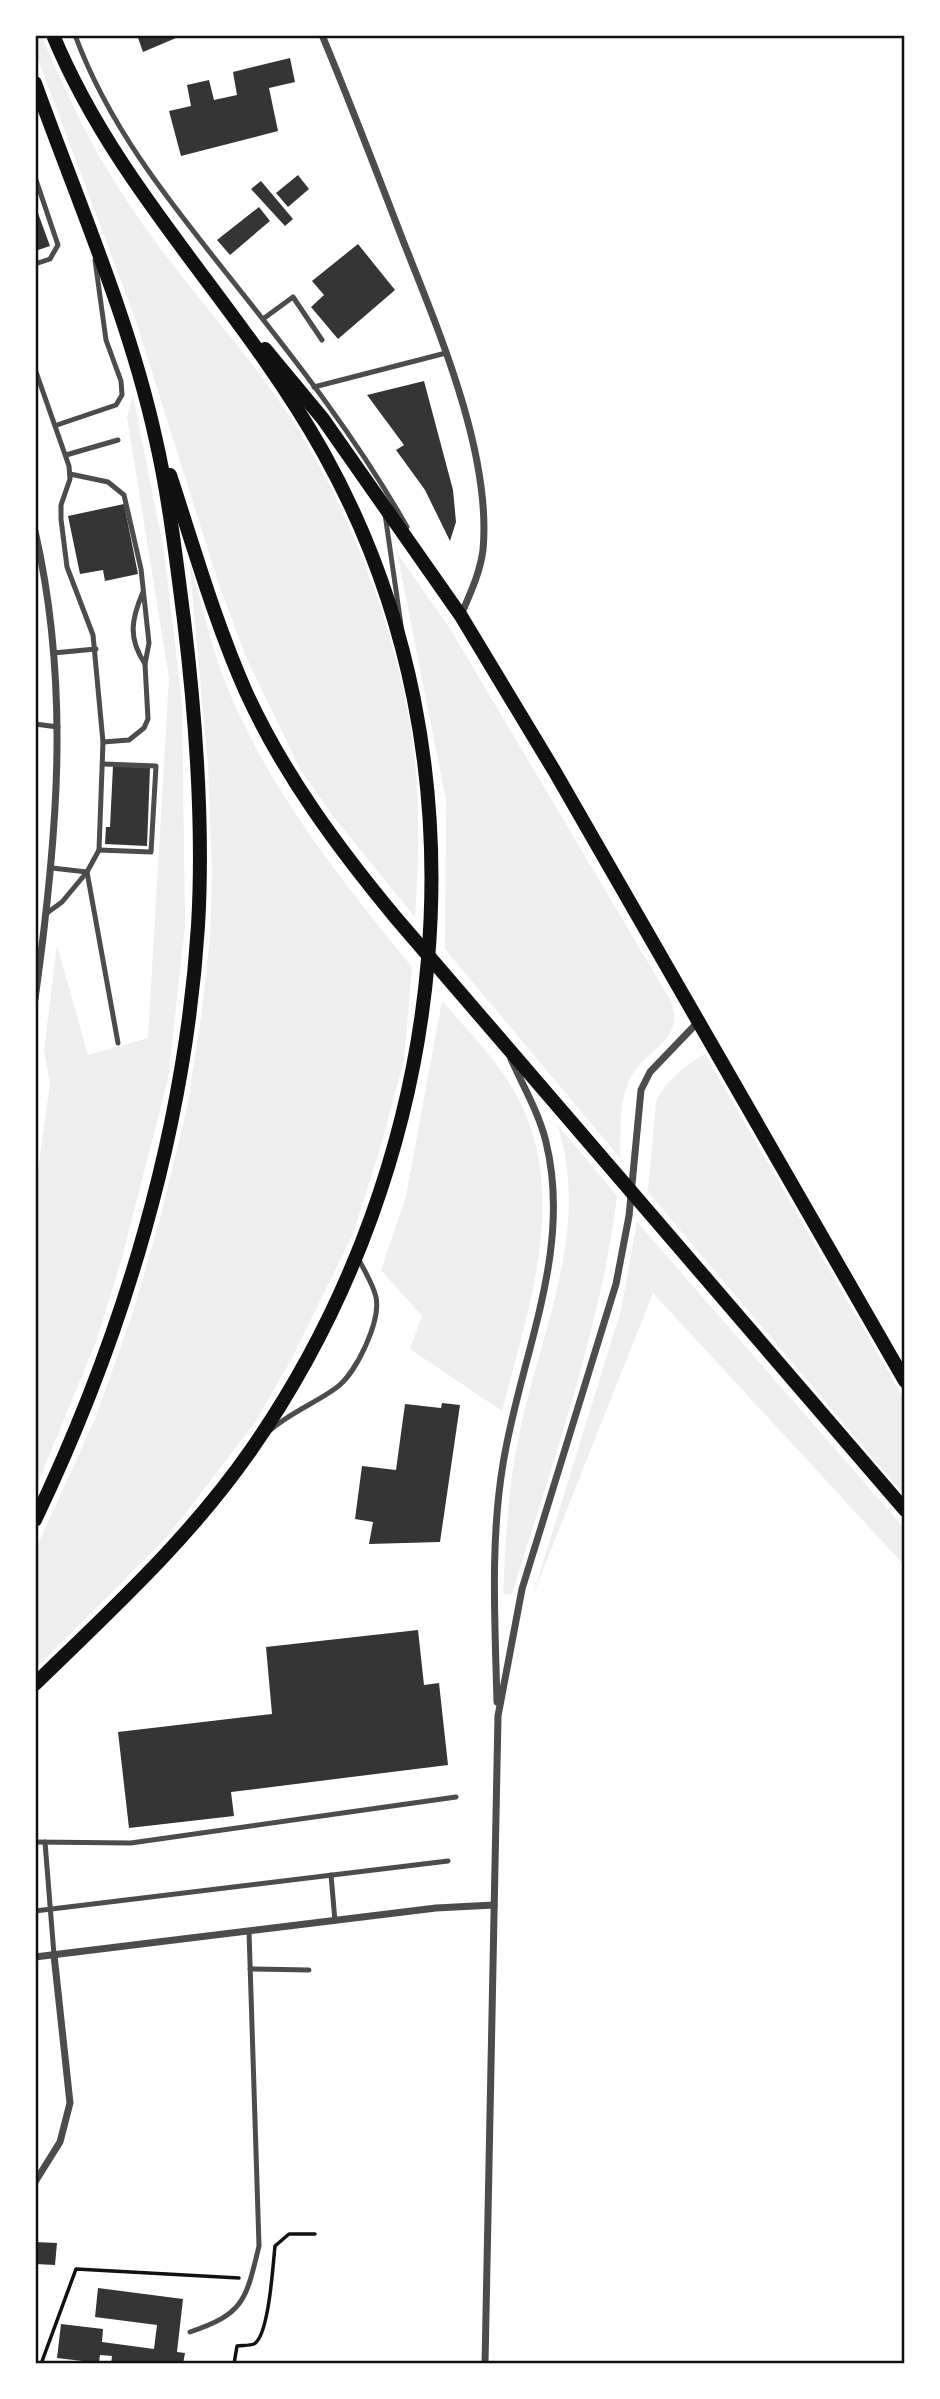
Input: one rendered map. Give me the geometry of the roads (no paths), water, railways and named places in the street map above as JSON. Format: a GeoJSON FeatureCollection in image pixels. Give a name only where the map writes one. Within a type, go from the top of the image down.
{"type":"FeatureCollection","features":[{"type":"Feature","properties":{"kind":"main road"},"geometry":{"type":"LineString","coordinates":[[35,1684],[176,1544],[250,1452],[303,1367],[358,1258],[384,1185],[407,1098],[418,1038],[431,925],[433,866],[428,779],[407,660],[379,573],[345,493],[307,425],[228,308],[126,174],[85,106],[53,35]]}},
{"type":"Feature","properties":{"kind":"main road"},"geometry":{"type":"LineString","coordinates":[[35,83],[92,240],[222,632],[248,695],[302,793],[396,919],[905,1510]]}},
{"type":"Feature","properties":{"kind":"main road"},"geometry":{"type":"LineString","coordinates":[[228,308],[300,390],[461,616],[555,772],[905,1381]]}},
{"type":"Feature","properties":{"kind":"main road"},"geometry":{"type":"LineString","coordinates":[[35,1520],[91,1392],[131,1271],[167,1135],[193,979],[198,889],[191,691],[169,511],[146,401]]}},
{"type":"Feature","properties":{"kind":"street"},"geometry":{"type":"LineString","coordinates":[[322,35],[446,353],[468,429],[483,514],[481,563],[461,616]]}},
{"type":"Feature","properties":{"kind":"street"},"geometry":{"type":"LineString","coordinates":[[35,531],[53,653],[58,727],[58,790],[52,868],[35,999]]}},
{"type":"Feature","properties":{"kind":"street"},"geometry":{"type":"LineString","coordinates":[[498,1716],[515,1612],[616,1284],[629,1216],[642,1090],[650,1072],[697,1023]]}},
{"type":"Feature","properties":{"kind":"street"},"geometry":{"type":"LineString","coordinates":[[485,2364],[498,1716],[494,1610],[498,1502],[509,1429],[546,1281],[554,1211],[552,1174],[541,1125],[502,1040]]}},
{"type":"Feature","properties":{"kind":"street"},"geometry":{"type":"LineString","coordinates":[[35,1957],[436,1908],[494,1905]]}},
{"type":"Feature","properties":{"kind":"street"},"geometry":{"type":"LineString","coordinates":[[35,2182],[60,2142],[70,2103],[54,1955]]}},
{"type":"Feature","properties":{"kind":"lane"},"geometry":{"type":"LineString","coordinates":[[75,35],[102,97],[133,151],[376,471],[430,570]]}},
{"type":"Feature","properties":{"kind":"lane"},"geometry":{"type":"LineString","coordinates":[[35,177],[58,245],[50,259],[35,264]]}},
{"type":"Feature","properties":{"kind":"lane"},"geometry":{"type":"LineString","coordinates":[[57,425],[116,405],[122,395],[121,381],[106,340],[92,240]]}},
{"type":"Feature","properties":{"kind":"lane"},"geometry":{"type":"LineString","coordinates":[[263,319],[293,297],[322,340]]}},
{"type":"Feature","properties":{"kind":"lane"},"geometry":{"type":"LineString","coordinates":[[314,387],[446,353]]}},
{"type":"Feature","properties":{"kind":"lane"},"geometry":{"type":"LineString","coordinates":[[35,369],[57,425],[70,474],[61,511],[67,567],[88,617],[96,649],[104,764],[99,850],[87,872],[62,902],[47,913]]}},
{"type":"Feature","properties":{"kind":"lane"},"geometry":{"type":"LineString","coordinates":[[66,454],[118,440]]}},
{"type":"Feature","properties":{"kind":"lane"},"geometry":{"type":"LineString","coordinates":[[376,471],[407,660]]}},
{"type":"Feature","properties":{"kind":"lane"},"geometry":{"type":"LineString","coordinates":[[70,474],[108,482],[124,495],[144,590],[149,643],[145,664],[149,714],[146,724],[129,740],[103,742]]}},
{"type":"Feature","properties":{"kind":"lane"},"geometry":{"type":"LineString","coordinates":[[144,590],[131,625],[135,647],[145,664]]}},
{"type":"Feature","properties":{"kind":"lane"},"geometry":{"type":"LineString","coordinates":[[53,653],[96,649]]}},
{"type":"Feature","properties":{"kind":"lane"},"geometry":{"type":"LineString","coordinates":[[35,724],[58,727]]}},
{"type":"Feature","properties":{"kind":"lane"},"geometry":{"type":"LineString","coordinates":[[99,850],[152,852],[156,766],[104,764]]}},
{"type":"Feature","properties":{"kind":"lane"},"geometry":{"type":"LineString","coordinates":[[52,868],[87,872]]}},
{"type":"Feature","properties":{"kind":"lane"},"geometry":{"type":"LineString","coordinates":[[87,872],[118,1043]]}},
{"type":"Feature","properties":{"kind":"lane"},"geometry":{"type":"LineString","coordinates":[[250,1452],[280,1421],[337,1387],[353,1370],[377,1310],[374,1290],[358,1258]]}},
{"type":"Feature","properties":{"kind":"lane"},"geometry":{"type":"LineString","coordinates":[[35,1842],[131,1843],[456,1797]]}},
{"type":"Feature","properties":{"kind":"lane"},"geometry":{"type":"LineString","coordinates":[[45,1842],[54,1955]]}},
{"type":"Feature","properties":{"kind":"lane"},"geometry":{"type":"LineString","coordinates":[[35,1911],[448,1861]]}},
{"type":"Feature","properties":{"kind":"lane"},"geometry":{"type":"LineString","coordinates":[[331,1875],[335,1921]]}},
{"type":"Feature","properties":{"kind":"lane"},"geometry":{"type":"LineString","coordinates":[[190,2332],[224,2319],[238,2309],[251,2279],[259,2246],[249,1931]]}},
{"type":"Feature","properties":{"kind":"lane"},"geometry":{"type":"LineString","coordinates":[[250,1969],[309,1970]]}}]}
